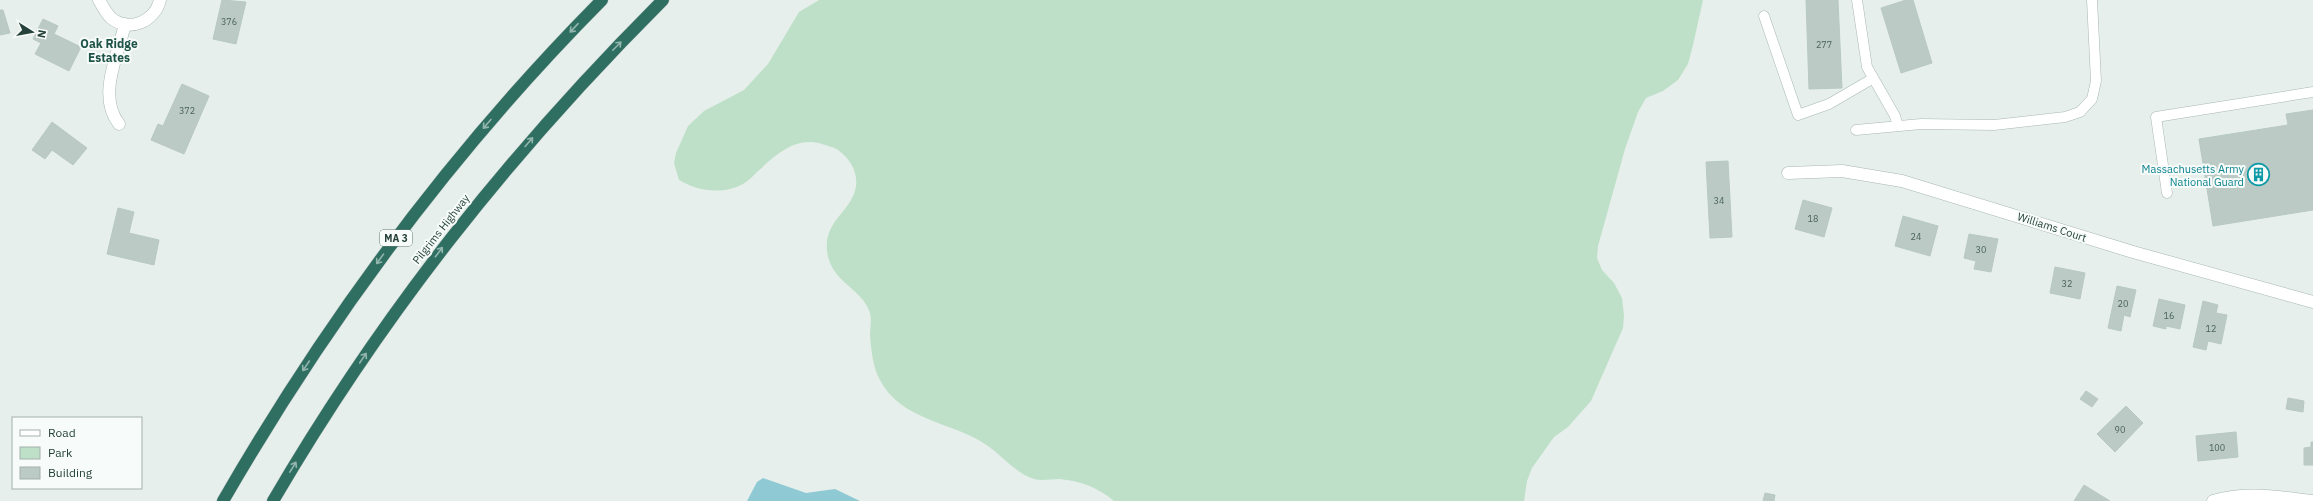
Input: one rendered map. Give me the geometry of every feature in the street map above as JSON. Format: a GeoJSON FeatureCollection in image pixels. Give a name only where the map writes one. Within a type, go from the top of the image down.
{"type":"FeatureCollection","features":[{"type":"Feature","properties":{"kind":"highway","name":"MA 3"},"geometry":{"type":"LineString","coordinates":[[223,501],[296,381],[389,247],[490,120],[602,0]]}},
{"type":"Feature","properties":{"kind":"highway","name":"Pilgrims Highway"},"geometry":{"type":"LineString","coordinates":[[273,501],[360,362],[454,232],[500,176],[573,92],[663,0]]}},
{"type":"Feature","properties":{"kind":"street"},"geometry":{"type":"LineString","coordinates":[[100,0],[111,18],[125,24],[135,25],[149,19],[156,10],[160,0]]}},
{"type":"Feature","properties":{"kind":"street"},"geometry":{"type":"LineString","coordinates":[[119,124],[110,111],[108,93],[125,24]]}},
{"type":"Feature","properties":{"kind":"street","name":"Williams Court"},"geometry":{"type":"LineString","coordinates":[[1788,173],[1842,171],[1902,181],[2133,252],[2313,302]]}},
{"type":"Feature","properties":{"kind":"street"},"geometry":{"type":"LineString","coordinates":[[2213,501],[2235,496],[2259,494],[2312,501]]}},
{"type":"Feature","properties":{"kind":"lane"},"geometry":{"type":"LineString","coordinates":[[1857,0],[1865,60],[1872,79],[1895,116],[1898,126]]}},
{"type":"Feature","properties":{"kind":"lane"},"geometry":{"type":"LineString","coordinates":[[1856,130],[1898,126],[1994,125],[2065,117],[2080,112],[2092,99],[2096,81],[2092,0]]}},
{"type":"Feature","properties":{"kind":"lane"},"geometry":{"type":"LineString","coordinates":[[1764,16],[1798,115],[1828,104],[1872,79]]}},
{"type":"Feature","properties":{"kind":"lane"},"geometry":{"type":"LineString","coordinates":[[2167,193],[2156,117],[2313,92]]}},
{"type":"Feature","properties":{"kind":"green space"},"geometry":{"type":"Polygon","coordinates":[[[819,0],[1703,0],[1688,64],[1678,80],[1663,91],[1646,98],[1638,112],[1625,149],[1598,246],[1597,258],[1602,270],[1614,283],[1622,298],[1624,315],[1623,328],[1591,401],[1568,427],[1554,437],[1532,468],[1527,481],[1524,501],[1114,501],[1095,488],[1082,483],[1059,479],[1037,480],[1027,476],[1021,473],[985,444],[957,430],[913,412],[900,404],[889,393],[880,380],[874,364],[870,335],[870,313],[866,304],[840,278],[829,261],[827,250],[828,234],[834,222],[851,200],[856,186],[855,173],[849,160],[838,150],[812,142],[795,145],[771,159],[745,183],[727,190],[702,189],[679,180],[674,163],[676,153],[688,126],[704,111],[744,90],[768,64],[799,12],[819,0]]]}},
{"type":"Feature","properties":{"kind":"water"},"geometry":{"type":"Polygon","coordinates":[[[763,478],[806,493],[835,489],[860,501],[747,501],[757,482],[763,478]]]}},
{"type":"Feature","properties":{"kind":"building"},"geometry":{"type":"Polygon","coordinates":[[[222,0],[246,2],[236,44],[213,39],[222,0]]]}},
{"type":"Feature","properties":{"kind":"building"},"geometry":{"type":"Polygon","coordinates":[[[1806,0],[1838,0],[1842,88],[1809,89],[1806,0]]]}},
{"type":"Feature","properties":{"kind":"building"},"geometry":{"type":"Polygon","coordinates":[[[1906,0],[1913,0],[1932,63],[1901,73],[1881,8],[1906,0]]]}},
{"type":"Feature","properties":{"kind":"building"},"geometry":{"type":"Polygon","coordinates":[[[0,10],[3,10],[10,33],[0,35],[0,10]]]}},
{"type":"Feature","properties":{"kind":"building"},"geometry":{"type":"Polygon","coordinates":[[[43,19],[58,26],[54,34],[81,47],[69,71],[35,54],[41,43],[33,39],[43,19]]]}},
{"type":"Feature","properties":{"kind":"building"},"geometry":{"type":"Polygon","coordinates":[[[182,84],[209,96],[184,154],[151,140],[158,124],[163,126],[182,84]]]}},
{"type":"Feature","properties":{"kind":"building","name":"Massachusetts Army National Guard"},"geometry":{"type":"Polygon","coordinates":[[[2313,110],[2313,210],[2213,226],[2199,139],[2288,125],[2286,114],[2313,110]]]}},
{"type":"Feature","properties":{"kind":"building"},"geometry":{"type":"Polygon","coordinates":[[[52,122],[87,148],[73,165],[52,150],[45,159],[32,150],[52,122]]]}},
{"type":"Feature","properties":{"kind":"building"},"geometry":{"type":"Polygon","coordinates":[[[1728,161],[1732,237],[1710,238],[1706,162],[1728,161]]]}},
{"type":"Feature","properties":{"kind":"building"},"geometry":{"type":"Polygon","coordinates":[[[1803,200],[1832,208],[1824,237],[1795,229],[1803,200]]]}},
{"type":"Feature","properties":{"kind":"building"},"geometry":{"type":"Polygon","coordinates":[[[118,208],[134,212],[129,233],[159,240],[154,265],[107,254],[118,208]]]}},
{"type":"Feature","properties":{"kind":"building"},"geometry":{"type":"Polygon","coordinates":[[[1903,216],[1938,226],[1930,256],[1895,246],[1903,216]]]}},
{"type":"Feature","properties":{"kind":"building"},"geometry":{"type":"Polygon","coordinates":[[[1969,234],[1998,239],[1991,272],[1974,269],[1976,261],[1964,258],[1969,234]]]}},
{"type":"Feature","properties":{"kind":"building"},"geometry":{"type":"Polygon","coordinates":[[[2055,267],[2085,273],[2080,299],[2050,293],[2055,267]]]}},
{"type":"Feature","properties":{"kind":"building"},"geometry":{"type":"Polygon","coordinates":[[[2117,286],[2136,290],[2130,317],[2124,315],[2121,331],[2108,328],[2117,286]]]}},
{"type":"Feature","properties":{"kind":"building"},"geometry":{"type":"Polygon","coordinates":[[[2159,299],[2185,305],[2180,329],[2166,326],[2166,329],[2153,326],[2159,299]]]}},
{"type":"Feature","properties":{"kind":"building"},"geometry":{"type":"Polygon","coordinates":[[[2203,301],[2218,305],[2216,313],[2227,315],[2221,344],[2208,341],[2206,350],[2193,347],[2203,301]]]}},
{"type":"Feature","properties":{"kind":"building"},"geometry":{"type":"Polygon","coordinates":[[[2086,391],[2098,399],[2092,407],[2080,399],[2086,391]]]}},
{"type":"Feature","properties":{"kind":"building"},"geometry":{"type":"Polygon","coordinates":[[[2288,398],[2304,401],[2303,412],[2286,409],[2288,398]]]}},
{"type":"Feature","properties":{"kind":"building"},"geometry":{"type":"Polygon","coordinates":[[[2126,406],[2143,423],[2115,452],[2097,434],[2126,406]]]}},
{"type":"Feature","properties":{"kind":"building"},"geometry":{"type":"Polygon","coordinates":[[[2236,432],[2238,457],[2198,461],[2196,436],[2236,432]]]}},
{"type":"Feature","properties":{"kind":"building"},"geometry":{"type":"Polygon","coordinates":[[[2311,442],[2313,442],[2313,465],[2304,465],[2304,448],[2311,447],[2311,442]]]}},
{"type":"Feature","properties":{"kind":"building"},"geometry":{"type":"Polygon","coordinates":[[[2084,485],[2110,501],[2074,501],[2084,485]]]}},
{"type":"Feature","properties":{"kind":"building"},"geometry":{"type":"Polygon","coordinates":[[[1765,493],[1775,495],[1774,501],[1763,501],[1765,493]]]}},
{"type":"Feature","properties":{"kind":"place","name":"Massachusetts Army National Guard"},"geometry":{"type":"Point","coordinates":[2259,175]}},
{"type":"Feature","properties":{"kind":"district","name":"Oak Ridge Estates"},"geometry":{"type":"Point","coordinates":[109,50]}}]}
